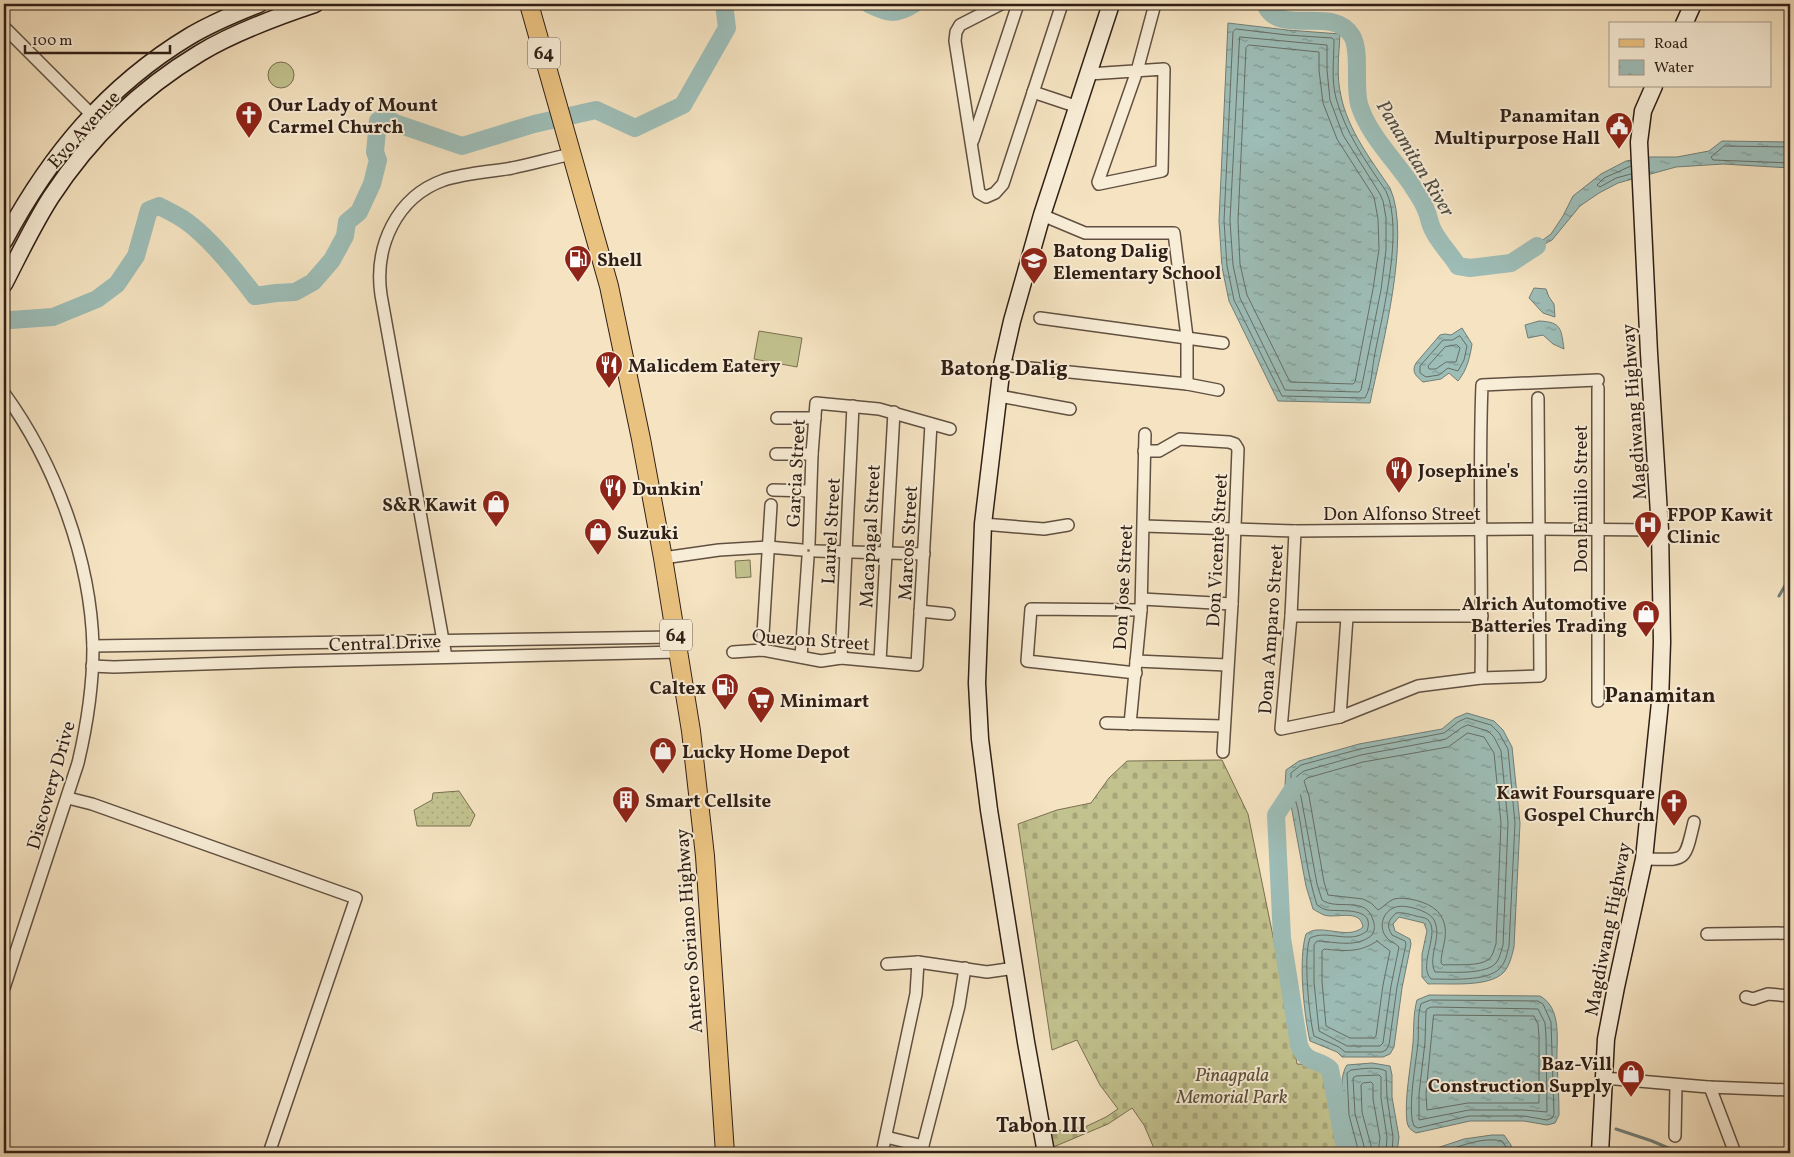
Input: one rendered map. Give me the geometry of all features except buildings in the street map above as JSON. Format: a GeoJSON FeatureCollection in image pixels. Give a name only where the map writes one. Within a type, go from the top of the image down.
{"type":"FeatureCollection","features":[{"type":"Feature","properties":{"kind":"main road","name":"Antero Soriano Highway"},"geometry":{"type":"LineString","coordinates":[[529,4],[609,286],[641,439],[663,558],[691,731],[708,893],[725,1153]]}},
{"type":"Feature","properties":{"kind":"main road"},"geometry":{"type":"LineString","coordinates":[[719,1153],[722,1114]]}},
{"type":"Feature","properties":{"kind":"street","name":"Evo Avenue"},"geometry":{"type":"LineString","coordinates":[[4,241],[35,187],[58,155],[91,115],[125,83],[163,53],[192,35],[229,16],[259,4]]}},
{"type":"Feature","properties":{"kind":"street","name":"Evo Avenue"},"geometry":{"type":"LineString","coordinates":[[4,284],[51,198],[105,128],[138,98],[201,52],[237,34],[315,4]]}},
{"type":"Feature","properties":{"kind":"street"},"geometry":{"type":"LineString","coordinates":[[1001,4],[960,25],[956,32],[955,41],[979,194],[986,197],[995,193],[1003,184],[1062,4]]}},
{"type":"Feature","properties":{"kind":"street"},"geometry":{"type":"LineString","coordinates":[[972,141],[1018,4]]}},
{"type":"Feature","properties":{"kind":"street"},"geometry":{"type":"LineString","coordinates":[[1046,1153],[989,810],[980,739],[977,683],[983,524],[1002,365],[1020,290],[1042,215],[1111,4]]}},
{"type":"Feature","properties":{"kind":"street"},"geometry":{"type":"LineString","coordinates":[[1089,74],[1137,71],[1164,69],[1162,171],[1099,184],[1098,182],[1137,71],[1156,4]]}},
{"type":"Feature","properties":{"kind":"street"},"geometry":{"type":"LineString","coordinates":[[1685,22],[1693,4]]}},
{"type":"Feature","properties":{"kind":"street"},"geometry":{"type":"LineString","coordinates":[[229,16],[237,34]]}},
{"type":"Feature","properties":{"kind":"street"},"geometry":{"type":"LineString","coordinates":[[4,27],[105,128]]}},
{"type":"Feature","properties":{"kind":"street","name":"Magdiwang Highway"},"geometry":{"type":"LineString","coordinates":[[1600,1153],[1606,1039],[1644,859],[1660,702],[1662,642],[1660,530],[1648,353],[1639,156],[1641,117],[1653,88]]}},
{"type":"Feature","properties":{"kind":"street"},"geometry":{"type":"LineString","coordinates":[[1033,92],[1078,107]]}},
{"type":"Feature","properties":{"kind":"street"},"geometry":{"type":"LineString","coordinates":[[446,658],[380,285],[380,263],[384,243],[391,226],[405,207],[418,194],[433,185],[460,176],[512,168],[572,154]]}},
{"type":"Feature","properties":{"kind":"street"},"geometry":{"type":"LineString","coordinates":[[35,187],[51,198]]}},
{"type":"Feature","properties":{"kind":"street"},"geometry":{"type":"LineString","coordinates":[[1042,215],[1085,233],[1174,233],[1188,337],[1188,384]]}},
{"type":"Feature","properties":{"kind":"street"},"geometry":{"type":"LineString","coordinates":[[1040,318],[1223,343]]}},
{"type":"Feature","properties":{"kind":"street"},"geometry":{"type":"LineString","coordinates":[[1002,365],[1188,384],[1218,390]]}},
{"type":"Feature","properties":{"kind":"street","name":"Don Emilio Street"},"geometry":{"type":"LineString","coordinates":[[1481,678],[1482,616],[1479,500],[1482,385],[1598,384],[1598,701]]}},
{"type":"Feature","properties":{"kind":"street","name":"Discovery Drive"},"geometry":{"type":"LineString","coordinates":[[4,393],[33,439],[53,480],[67,516],[85,583],[93,646],[90,702],[86,731],[68,798],[4,988]]}},
{"type":"Feature","properties":{"kind":"street"},"geometry":{"type":"LineString","coordinates":[[999,396],[1070,409]]}},
{"type":"Feature","properties":{"kind":"street"},"geometry":{"type":"LineString","coordinates":[[1347,617],[1340,718],[1418,686],[1481,678],[1540,676],[1538,398]]}},
{"type":"Feature","properties":{"kind":"street","name":"Garcia Street"},"geometry":{"type":"LineString","coordinates":[[801,658],[816,403],[853,406]]}},
{"type":"Feature","properties":{"kind":"street"},"geometry":{"type":"LineString","coordinates":[[853,406],[894,412],[950,429]]}},
{"type":"Feature","properties":{"kind":"street","name":"Laurel Street"},"geometry":{"type":"LineString","coordinates":[[841,658],[853,406]]}},
{"type":"Feature","properties":{"kind":"street","name":"Macapagal Street"},"geometry":{"type":"LineString","coordinates":[[880,661],[894,412]]}},
{"type":"Feature","properties":{"kind":"street"},"geometry":{"type":"LineString","coordinates":[[777,418],[815,418]]}},
{"type":"Feature","properties":{"kind":"street","name":"Marcos Street"},"geometry":{"type":"LineString","coordinates":[[917,665],[931,424]]}},
{"type":"Feature","properties":{"kind":"street","name":"Don Jose Street"},"geometry":{"type":"LineString","coordinates":[[1130,724],[1142,605],[1145,434]]}},
{"type":"Feature","properties":{"kind":"street","name":"Don Vicente Street"},"geometry":{"type":"LineString","coordinates":[[1144,451],[1159,451],[1180,439],[1229,442],[1235,444],[1238,449],[1232,604],[1223,726],[1223,752]]}},
{"type":"Feature","properties":{"kind":"street"},"geometry":{"type":"LineString","coordinates":[[776,454],[812,454]]}},
{"type":"Feature","properties":{"kind":"street"},"geometry":{"type":"LineString","coordinates":[[773,490],[810,491]]}},
{"type":"Feature","properties":{"kind":"street"},"geometry":{"type":"LineString","coordinates":[[762,650],[771,505]]}},
{"type":"Feature","properties":{"kind":"street"},"geometry":{"type":"LineString","coordinates":[[983,524],[1044,528],[1068,526]]}},
{"type":"Feature","properties":{"kind":"street","name":"Don Alfonso Street"},"geometry":{"type":"LineString","coordinates":[[1144,526],[1294,531],[1660,530]]}},
{"type":"Feature","properties":{"kind":"street","name":"Dona Amparo Street"},"geometry":{"type":"LineString","coordinates":[[1294,531],[1291,616],[1281,729],[1340,718]]}},
{"type":"Feature","properties":{"kind":"street"},"geometry":{"type":"LineString","coordinates":[[663,558],[719,550],[768,547],[808,551],[924,554]]}},
{"type":"Feature","properties":{"kind":"street"},"geometry":{"type":"LineString","coordinates":[[1136,673],[1027,661],[1031,609],[1232,604]]}},
{"type":"Feature","properties":{"kind":"street"},"geometry":{"type":"LineString","coordinates":[[920,611],[949,614]]}},
{"type":"Feature","properties":{"kind":"street"},"geometry":{"type":"LineString","coordinates":[[1291,616],[1482,616]]}},
{"type":"Feature","properties":{"kind":"street","name":"Central Drive"},"geometry":{"type":"LineString","coordinates":[[93,646],[444,641],[677,645]]}},
{"type":"Feature","properties":{"kind":"street","name":"Central Drive"},"geometry":{"type":"LineString","coordinates":[[92,666],[446,658],[677,645]]}},
{"type":"Feature","properties":{"kind":"street","name":"Quezon Street"},"geometry":{"type":"LineString","coordinates":[[733,652],[762,650],[821,661],[841,658],[917,665]]}},
{"type":"Feature","properties":{"kind":"street"},"geometry":{"type":"LineString","coordinates":[[1136,661],[1227,665]]}},
{"type":"Feature","properties":{"kind":"street"},"geometry":{"type":"LineString","coordinates":[[1106,723],[1223,726]]}},
{"type":"Feature","properties":{"kind":"street"},"geometry":{"type":"LineString","coordinates":[[68,798],[92,804],[356,898],[269,1153]]}},
{"type":"Feature","properties":{"kind":"street"},"geometry":{"type":"LineString","coordinates":[[1644,859],[1677,859],[1684,856],[1688,850],[1694,822]]}},
{"type":"Feature","properties":{"kind":"street"},"geometry":{"type":"LineString","coordinates":[[1707,934],[1790,933]]}},
{"type":"Feature","properties":{"kind":"street"},"geometry":{"type":"LineString","coordinates":[[887,964],[918,962],[987,972],[1015,968]]}},
{"type":"Feature","properties":{"kind":"street"},"geometry":{"type":"LineString","coordinates":[[882,1153],[916,994],[918,962]]}},
{"type":"Feature","properties":{"kind":"street"},"geometry":{"type":"LineString","coordinates":[[886,1137],[922,1150],[959,1006],[965,968]]}},
{"type":"Feature","properties":{"kind":"street"},"geometry":{"type":"LineString","coordinates":[[1746,997],[1753,999],[1768,994],[1790,996]]}},
{"type":"Feature","properties":{"kind":"street"},"geometry":{"type":"LineString","coordinates":[[1604,1078],[1676,1085],[1790,1090]]}},
{"type":"Feature","properties":{"kind":"street"},"geometry":{"type":"LineString","coordinates":[[1675,1136],[1676,1085]]}},
{"type":"Feature","properties":{"kind":"street"},"geometry":{"type":"LineString","coordinates":[[1710,1087],[1736,1153]]}},
{"type":"Feature","properties":{"kind":"green space"},"geometry":{"type":"Polygon","coordinates":[[[281,62],[290,66],[294,75],[290,84],[281,88],[272,84],[268,75],[272,66],[281,62]]]}},
{"type":"Feature","properties":{"kind":"green space"},"geometry":{"type":"Polygon","coordinates":[[[759,331],[802,338],[797,367],[754,359],[759,331]]]}},
{"type":"Feature","properties":{"kind":"green space"},"geometry":{"type":"Polygon","coordinates":[[[750,560],[751,577],[736,578],[735,561],[750,560]]]}},
{"type":"Feature","properties":{"kind":"green space","name":"Pinagpala Memorial Park"},"geometry":{"type":"Polygon","coordinates":[[[1222,760],[1248,814],[1297,1064],[1318,1065],[1327,1069],[1342,1153],[1156,1153],[1144,1125],[1132,1108],[1108,1124],[1051,1148],[1048,1132],[1085,1127],[1118,1109],[1100,1085],[1077,1040],[1052,1050],[1018,824],[1057,810],[1091,803],[1109,778],[1127,761],[1222,760]]]}},
{"type":"Feature","properties":{"kind":"green space"},"geometry":{"type":"Polygon","coordinates":[[[459,791],[475,815],[470,826],[417,826],[414,810],[432,800],[433,793],[459,791]]]}},
{"type":"Feature","properties":{"kind":"water"},"geometry":{"type":"Polygon","coordinates":[[[1228,23],[1340,34],[1338,65],[1344,109],[1361,144],[1390,188],[1396,209],[1398,234],[1392,294],[1370,403],[1278,401],[1229,301],[1222,267],[1219,221],[1228,23]]]}},
{"type":"Feature","properties":{"kind":"water"},"geometry":{"type":"Polygon","coordinates":[[[1722,141],[1790,142],[1790,168],[1723,164],[1676,167],[1618,183],[1580,206],[1552,240],[1517,259],[1551,234],[1573,196],[1601,174],[1626,161],[1650,157],[1677,157],[1709,151],[1722,141]]]}},
{"type":"Feature","properties":{"kind":"water"},"geometry":{"type":"Polygon","coordinates":[[[1534,288],[1546,289],[1554,304],[1555,317],[1543,313],[1529,298],[1534,288]]]}},
{"type":"Feature","properties":{"kind":"water"},"geometry":{"type":"Polygon","coordinates":[[[1539,321],[1552,323],[1559,328],[1564,349],[1553,344],[1543,335],[1528,338],[1525,325],[1539,321]]]}},
{"type":"Feature","properties":{"kind":"water"},"geometry":{"type":"Polygon","coordinates":[[[1462,328],[1472,344],[1468,363],[1461,377],[1458,381],[1449,373],[1441,379],[1423,382],[1416,376],[1414,371],[1416,363],[1440,335],[1451,335],[1462,328]]]}},
{"type":"Feature","properties":{"kind":"water"},"geometry":{"type":"Polygon","coordinates":[[[1467,713],[1494,721],[1503,730],[1512,747],[1520,823],[1514,947],[1508,966],[1497,977],[1479,983],[1428,984],[1422,977],[1422,954],[1427,931],[1424,923],[1399,917],[1393,924],[1395,931],[1410,939],[1411,944],[1402,988],[1394,1047],[1390,1054],[1383,1057],[1342,1057],[1337,1052],[1310,1041],[1302,972],[1304,945],[1306,934],[1316,930],[1347,933],[1363,927],[1361,921],[1353,916],[1329,916],[1313,909],[1306,886],[1290,800],[1285,785],[1286,770],[1299,761],[1359,744],[1442,729],[1455,718],[1467,713]]]}},
{"type":"Feature","properties":{"kind":"water"},"geometry":{"type":"Polygon","coordinates":[[[1429,995],[1540,996],[1547,1002],[1552,1009],[1557,1027],[1559,1115],[1555,1123],[1547,1125],[1524,1121],[1470,1121],[1416,1133],[1410,1129],[1407,1122],[1406,1104],[1415,1011],[1417,1000],[1429,995]]]}},
{"type":"Feature","properties":{"kind":"water"},"geometry":{"type":"Polygon","coordinates":[[[1372,1063],[1390,1066],[1392,1097],[1399,1137],[1397,1153],[1355,1153],[1349,1133],[1342,1096],[1343,1073],[1347,1065],[1372,1063]]]}},
{"type":"Feature","properties":{"kind":"water"},"geometry":{"type":"Polygon","coordinates":[[[1504,1135],[1511,1145],[1512,1153],[1406,1153],[1413,1150],[1437,1148],[1464,1139],[1504,1135]]]}},
{"type":"Feature","properties":{"kind":"waterway","name":"Panamitan River"},"geometry":{"type":"LineString","coordinates":[[11,320],[53,317],[97,299],[117,284],[136,256],[149,210],[159,206],[183,219],[202,234],[231,265],[255,296],[295,292],[313,282],[332,260],[345,236],[347,222],[359,212],[372,184],[378,160],[375,152],[378,121],[384,117],[395,123],[462,146],[534,124],[596,110],[635,128],[683,105],[727,28],[724,4]]}},
{"type":"Feature","properties":{"kind":"waterway","name":"Panamitan River"},"geometry":{"type":"LineString","coordinates":[[869,4],[891,12],[902,10],[914,4]]}},
{"type":"Feature","properties":{"kind":"waterway","name":"Panamitan River"},"geometry":{"type":"LineString","coordinates":[[1265,4],[1272,14],[1282,19],[1332,22],[1343,27],[1352,36],[1355,42],[1357,59],[1359,104],[1368,126],[1419,197],[1428,214],[1431,226],[1458,266],[1470,268],[1511,263],[1537,246]]}},
{"type":"Feature","properties":{"kind":"waterway"},"geometry":{"type":"LineString","coordinates":[[1779,596],[1790,577]]}},
{"type":"Feature","properties":{"kind":"waterway"},"geometry":{"type":"LineString","coordinates":[[1295,786],[1276,815],[1282,938],[1299,1045],[1308,1058],[1330,1069],[1346,1153]]}},
{"type":"Feature","properties":{"kind":"waterway"},"geometry":{"type":"LineString","coordinates":[[1616,1129],[1680,1153]]}},
{"type":"Feature","properties":{"kind":"place","name":"Our Lady of Mount Carmel Church"},"geometry":{"type":"Point","coordinates":[249,139]}},
{"type":"Feature","properties":{"kind":"place","name":"Panamitan Multipurpose Hall"},"geometry":{"type":"Point","coordinates":[1619,150]}},
{"type":"Feature","properties":{"kind":"place","name":"Shell"},"geometry":{"type":"Point","coordinates":[578,283]}},
{"type":"Feature","properties":{"kind":"place","name":"Batong Dalig Elementary School"},"geometry":{"type":"Point","coordinates":[1034,285]}},
{"type":"Feature","properties":{"kind":"place","name":"Malicdem Eatery"},"geometry":{"type":"Point","coordinates":[609,389]}},
{"type":"Feature","properties":{"kind":"place","name":"Josephine's"},"geometry":{"type":"Point","coordinates":[1399,494]}},
{"type":"Feature","properties":{"kind":"place","name":"Dunkin'"},"geometry":{"type":"Point","coordinates":[613,512]}},
{"type":"Feature","properties":{"kind":"place","name":"S&R Kawit"},"geometry":{"type":"Point","coordinates":[496,528]}},
{"type":"Feature","properties":{"kind":"place","name":"FPOP Kawit Clinic"},"geometry":{"type":"Point","coordinates":[1648,549]}},
{"type":"Feature","properties":{"kind":"place","name":"Suzuki"},"geometry":{"type":"Point","coordinates":[598,556]}},
{"type":"Feature","properties":{"kind":"place","name":"Alrich Automotive Batteries Trading"},"geometry":{"type":"Point","coordinates":[1646,638]}},
{"type":"Feature","properties":{"kind":"place","name":"Caltex"},"geometry":{"type":"Point","coordinates":[725,711]}},
{"type":"Feature","properties":{"kind":"place","name":"Minimart"},"geometry":{"type":"Point","coordinates":[761,724]}},
{"type":"Feature","properties":{"kind":"place","name":"Lucky Home Depot"},"geometry":{"type":"Point","coordinates":[663,775]}},
{"type":"Feature","properties":{"kind":"place","name":"Smart Cellsite"},"geometry":{"type":"Point","coordinates":[626,824]}},
{"type":"Feature","properties":{"kind":"place","name":"Kawit Foursquare Gospel Church"},"geometry":{"type":"Point","coordinates":[1674,827]}},
{"type":"Feature","properties":{"kind":"place","name":"Baz-Vill Construction Supply"},"geometry":{"type":"Point","coordinates":[1631,1098]}},
{"type":"Feature","properties":{"kind":"district","name":"Batong Dalig"},"geometry":{"type":"Point","coordinates":[1004,368]}},
{"type":"Feature","properties":{"kind":"district","name":"Panamitan"},"geometry":{"type":"Point","coordinates":[1660,695]}},
{"type":"Feature","properties":{"kind":"district","name":"Tabon III"},"geometry":{"type":"Point","coordinates":[1041,1125]}}]}
